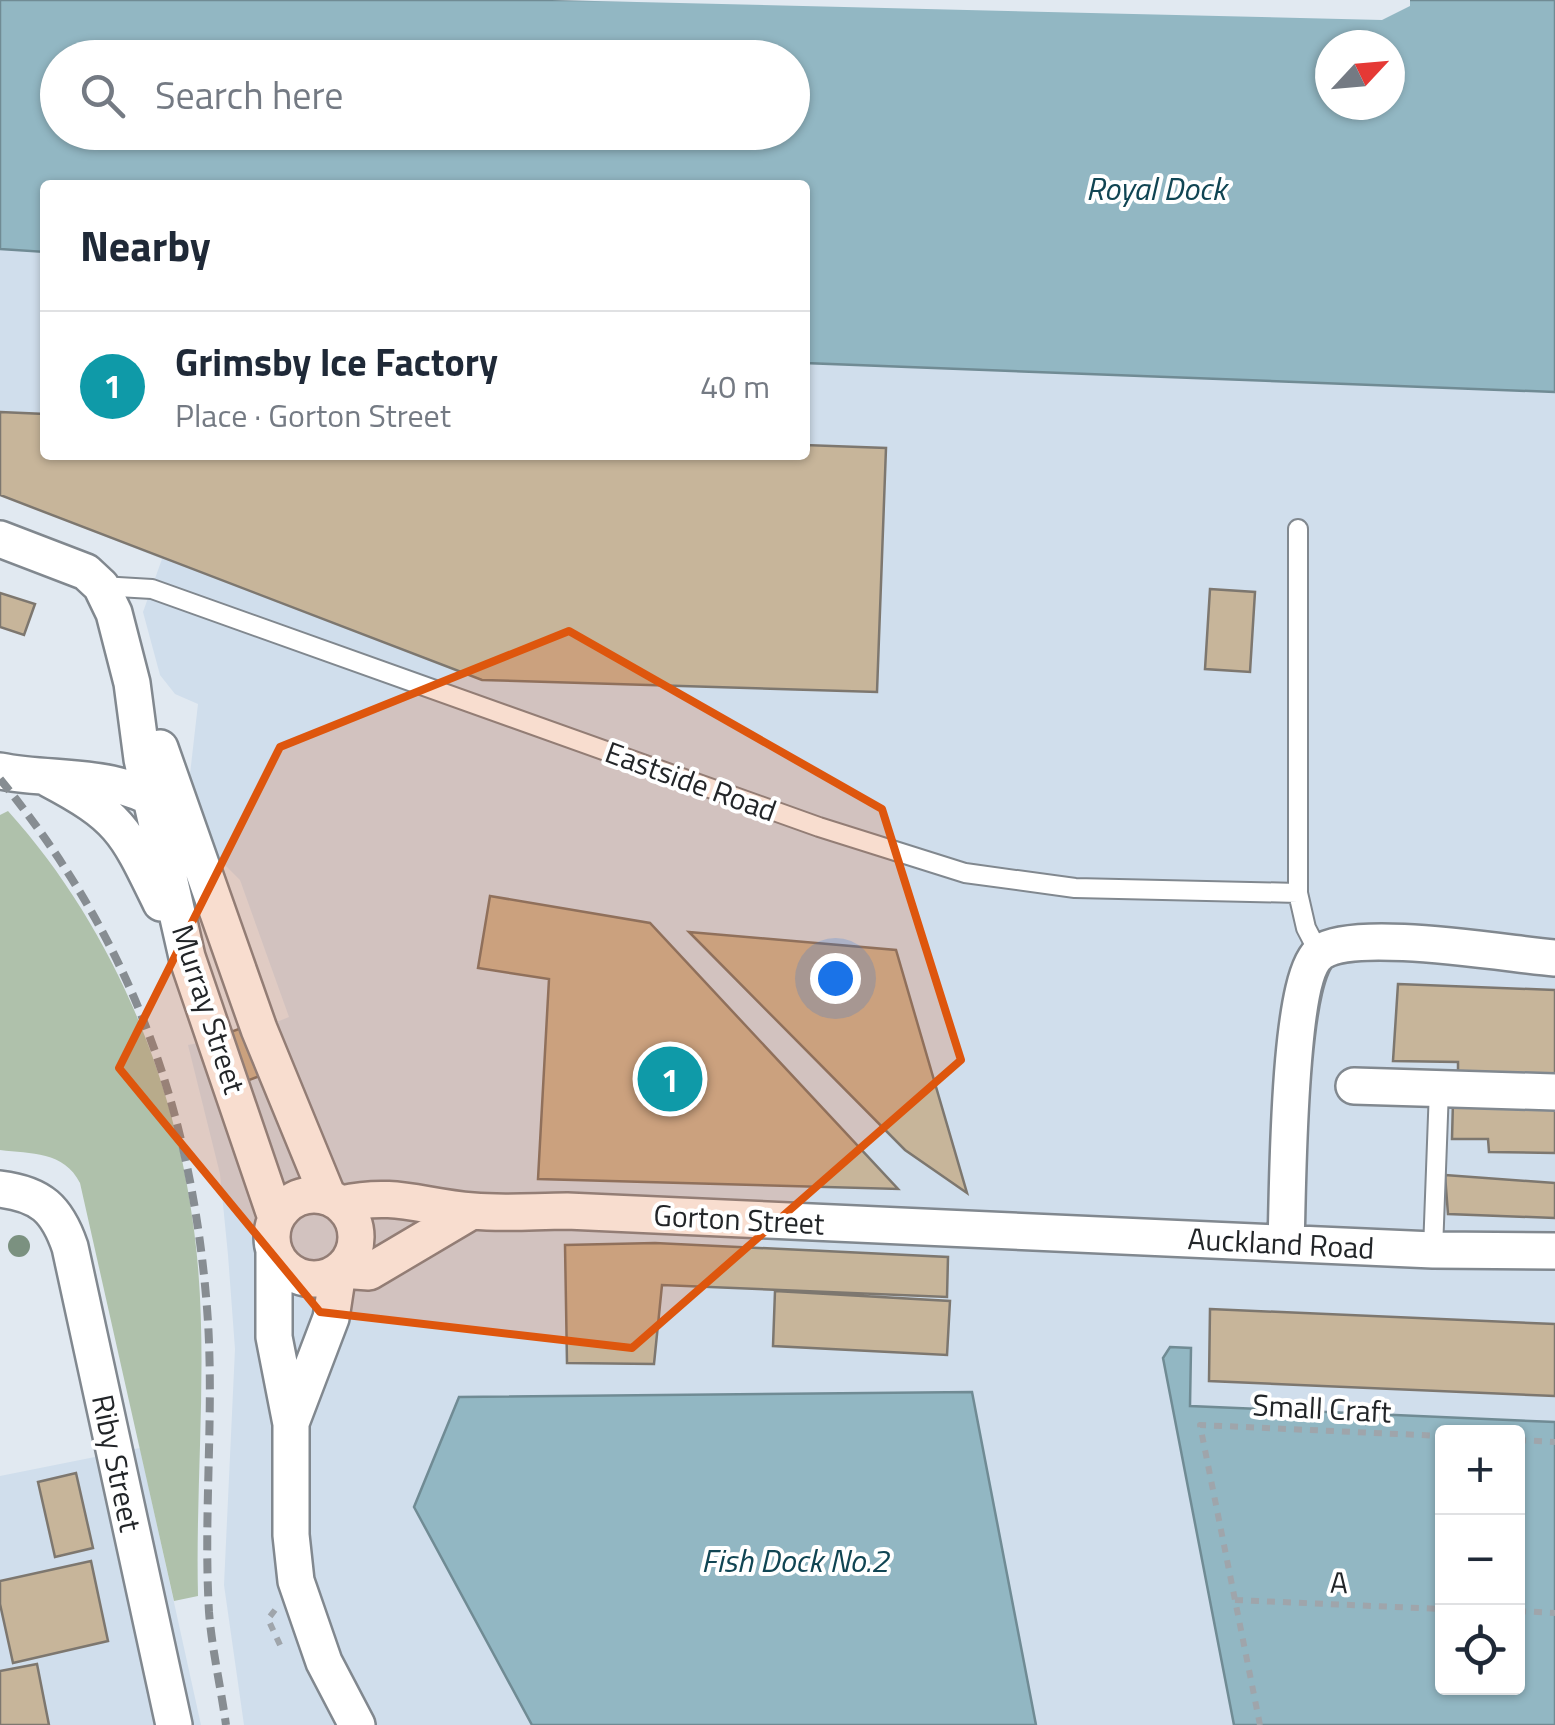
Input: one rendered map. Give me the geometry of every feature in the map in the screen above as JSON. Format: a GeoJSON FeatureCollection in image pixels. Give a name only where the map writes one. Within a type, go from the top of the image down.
{"type":"FeatureCollection","features":[{"type":"Feature","properties":{"kind":"street","name":"Eastside Road"},"geometry":{"type":"LineString","coordinates":[[0,539],[61,560],[102,586]]}},
{"type":"Feature","properties":{"kind":"street"},"geometry":{"type":"LineString","coordinates":[[102,586],[132,683],[160,748],[184,822]]}},
{"type":"Feature","properties":{"kind":"street"},"geometry":{"type":"LineString","coordinates":[[132,683],[151,796]]}},
{"type":"Feature","properties":{"kind":"street"},"geometry":{"type":"LineString","coordinates":[[0,771],[49,780],[92,778],[151,796],[184,822]]}},
{"type":"Feature","properties":{"kind":"street"},"geometry":{"type":"LineString","coordinates":[[49,780],[100,807],[125,831],[188,958]]}},
{"type":"Feature","properties":{"kind":"street","name":"Murray Street"},"geometry":{"type":"LineString","coordinates":[[151,796],[188,958],[275,1234],[274,1337],[291,1424],[291,1534],[296,1580],[324,1662],[358,1725]]}},
{"type":"Feature","properties":{"kind":"street","name":"Murray Street"},"geometry":{"type":"LineString","coordinates":[[184,822],[266,1047],[334,1200]]}},
{"type":"Feature","properties":{"kind":"street"},"geometry":{"type":"LineString","coordinates":[[1286,1243],[1296,1022],[1301,986],[1308,966],[1319,952],[1359,941],[1555,958]]}},
{"type":"Feature","properties":{"kind":"street"},"geometry":{"type":"LineString","coordinates":[[1354,1086],[1555,1092]]}},
{"type":"Feature","properties":{"kind":"street","name":"Riby Street"},"geometry":{"type":"LineString","coordinates":[[0,1189],[24,1192],[50,1204],[70,1247],[174,1725]]}},
{"type":"Feature","properties":{"kind":"street"},"geometry":{"type":"LineString","coordinates":[[304,1196],[334,1200],[355,1225],[356,1237],[350,1260],[339,1271],[313,1280],[300,1277],[280,1262],[275,1234],[304,1196]]}},
{"type":"Feature","properties":{"kind":"street","name":"Gorton Street"},"geometry":{"type":"LineString","coordinates":[[334,1200],[412,1199],[472,1212],[567,1211],[1006,1231]]}},
{"type":"Feature","properties":{"kind":"street","name":"Gorton Street"},"geometry":{"type":"LineString","coordinates":[[339,1271],[369,1272],[472,1212]]}},
{"type":"Feature","properties":{"kind":"street","name":"Auckland Road"},"geometry":{"type":"LineString","coordinates":[[1006,1231],[1434,1250],[1555,1251]]}},
{"type":"Feature","properties":{"kind":"street","name":"Murray Street"},"geometry":{"type":"LineString","coordinates":[[291,1424],[331,1318],[339,1271]]}},
{"type":"Feature","properties":{"kind":"lane"},"geometry":{"type":"LineString","coordinates":[[1298,528],[1298,894],[1306,928],[1319,952]]}},
{"type":"Feature","properties":{"kind":"lane","name":"Eastside Road"},"geometry":{"type":"LineString","coordinates":[[102,586],[152,589],[818,827],[965,872],[1076,888],[1298,894]]}},
{"type":"Feature","properties":{"kind":"lane"},"geometry":{"type":"LineString","coordinates":[[1434,1250],[1439,1089]]}},
{"type":"Feature","properties":{"kind":"path","name":"Small Craft"},"geometry":{"type":"LineString","coordinates":[[1235,1600],[1200,1425],[1435,1436]]}},
{"type":"Feature","properties":{"kind":"path"},"geometry":{"type":"LineString","coordinates":[[1525,1440],[1555,1442]]}},
{"type":"Feature","properties":{"kind":"path","name":"A"},"geometry":{"type":"LineString","coordinates":[[1235,1600],[1435,1608]]}},
{"type":"Feature","properties":{"kind":"path"},"geometry":{"type":"LineString","coordinates":[[1235,1600],[1260,1725]]}},
{"type":"Feature","properties":{"kind":"path"},"geometry":{"type":"LineString","coordinates":[[1525,1612],[1555,1613]]}},
{"type":"Feature","properties":{"kind":"highlighted area"},"geometry":{"type":"Polygon","coordinates":[[[569,631],[882,809],[961,1060],[632,1348],[320,1312],[119,1068],[280,747],[569,631]]]}},
{"type":"Feature","properties":{"kind":"shaded area"},"geometry":{"type":"Polygon","coordinates":[[[0,249],[40,252],[40,460],[810,460],[810,363],[1555,392],[1555,1422],[1190,1406],[1191,1348],[1163,1358],[1234,1725],[1036,1725],[972,1392],[414,1507],[532,1725],[244,1725],[224,1585],[235,1349],[228,1255],[220,1174],[188,1045],[250,1033],[289,1017],[240,880],[211,851],[189,783],[198,704],[175,694],[160,675],[143,612],[162,559],[0,495],[0,249]]]}},
{"type":"Feature","properties":{"kind":"shaded area"},"geometry":{"type":"Polygon","coordinates":[[[140,1448],[201,1725],[0,1725],[0,1476],[140,1448]]]}},
{"type":"Feature","properties":{"kind":"green space"},"geometry":{"type":"Polygon","coordinates":[[[8,811],[78,903],[107,954],[154,1061],[185,1173],[201,1321],[198,1596],[174,1601],[80,1183],[56,1160],[0,1150],[0,815],[8,811]]]}},
{"type":"Feature","properties":{"kind":"water","name":"Royal Dock"},"geometry":{"type":"Polygon","coordinates":[[[0,0],[1555,0],[1555,392],[810,363],[810,180],[40,180],[40,252],[0,249],[0,0]]]}},
{"type":"Feature","properties":{"kind":"water"},"geometry":{"type":"Polygon","coordinates":[[[1170,1347],[1191,1348],[1190,1406],[1555,1422],[1555,1725],[1234,1725],[1163,1358],[1170,1347]]]}},
{"type":"Feature","properties":{"kind":"water","name":"Fish Dock No.2"},"geometry":{"type":"Polygon","coordinates":[[[972,1392],[1036,1725],[532,1725],[414,1507],[459,1397],[972,1392]]]}},
{"type":"Feature","properties":{"kind":"pier"},"geometry":{"type":"Polygon","coordinates":[[[552,0],[1410,0],[1410,6],[1382,20],[552,0]]]}},
{"type":"Feature","properties":{"kind":"building"},"geometry":{"type":"Polygon","coordinates":[[[0,412],[40,414],[40,460],[810,460],[810,445],[886,448],[877,692],[482,680],[0,495],[0,412]]]}},
{"type":"Feature","properties":{"kind":"building"},"geometry":{"type":"Polygon","coordinates":[[[1210,589],[1255,592],[1250,672],[1205,669],[1210,589]]]}},
{"type":"Feature","properties":{"kind":"building"},"geometry":{"type":"Polygon","coordinates":[[[0,593],[35,604],[24,635],[0,627],[0,593]]]}},
{"type":"Feature","properties":{"kind":"building"},"geometry":{"type":"Polygon","coordinates":[[[490,896],[650,923],[898,1189],[538,1179],[549,979],[478,968],[490,896]]]}},
{"type":"Feature","properties":{"kind":"building"},"geometry":{"type":"Polygon","coordinates":[[[689,932],[896,950],[967,1193],[905,1150],[689,932]]]}},
{"type":"Feature","properties":{"kind":"building"},"geometry":{"type":"Polygon","coordinates":[[[1398,984],[1555,990],[1555,1080],[1458,1076],[1458,1062],[1393,1061],[1398,984]]]}},
{"type":"Feature","properties":{"kind":"building"},"geometry":{"type":"Polygon","coordinates":[[[247,1026],[265,1074],[244,1082],[225,1034],[247,1026]]]}},
{"type":"Feature","properties":{"kind":"building"},"geometry":{"type":"Polygon","coordinates":[[[1453,1101],[1555,1105],[1555,1153],[1489,1152],[1488,1139],[1452,1139],[1453,1101]]]}},
{"type":"Feature","properties":{"kind":"building"},"geometry":{"type":"Polygon","coordinates":[[[1445,1175],[1555,1183],[1555,1218],[1448,1214],[1445,1175]]]}},
{"type":"Feature","properties":{"kind":"building"},"geometry":{"type":"Polygon","coordinates":[[[655,1243],[948,1257],[947,1297],[662,1285],[654,1364],[567,1363],[565,1245],[655,1243]]]}},
{"type":"Feature","properties":{"kind":"building"},"geometry":{"type":"Polygon","coordinates":[[[775,1291],[950,1301],[947,1355],[773,1346],[775,1291]]]}},
{"type":"Feature","properties":{"kind":"building"},"geometry":{"type":"Polygon","coordinates":[[[1210,1309],[1555,1324],[1555,1396],[1209,1381],[1210,1309]]]}},
{"type":"Feature","properties":{"kind":"building"},"geometry":{"type":"Polygon","coordinates":[[[76,1473],[93,1548],[55,1557],[38,1482],[76,1473]]]}},
{"type":"Feature","properties":{"kind":"building"},"geometry":{"type":"Polygon","coordinates":[[[91,1561],[108,1641],[13,1663],[0,1604],[0,1581],[91,1561]]]}},
{"type":"Feature","properties":{"kind":"building"},"geometry":{"type":"Polygon","coordinates":[[[37,1664],[49,1725],[0,1725],[0,1671],[37,1664]]]}},
{"type":"Feature","properties":{"kind":"railway"},"geometry":{"type":"LineString","coordinates":[[0,779],[85,900],[118,962],[146,1027],[186,1162],[207,1308],[209,1612],[226,1725]]}},
{"type":"Feature","properties":{"kind":"place","name":"Grimsby Ice Factory"},"geometry":{"type":"Point","coordinates":[670,1079]}}]}
